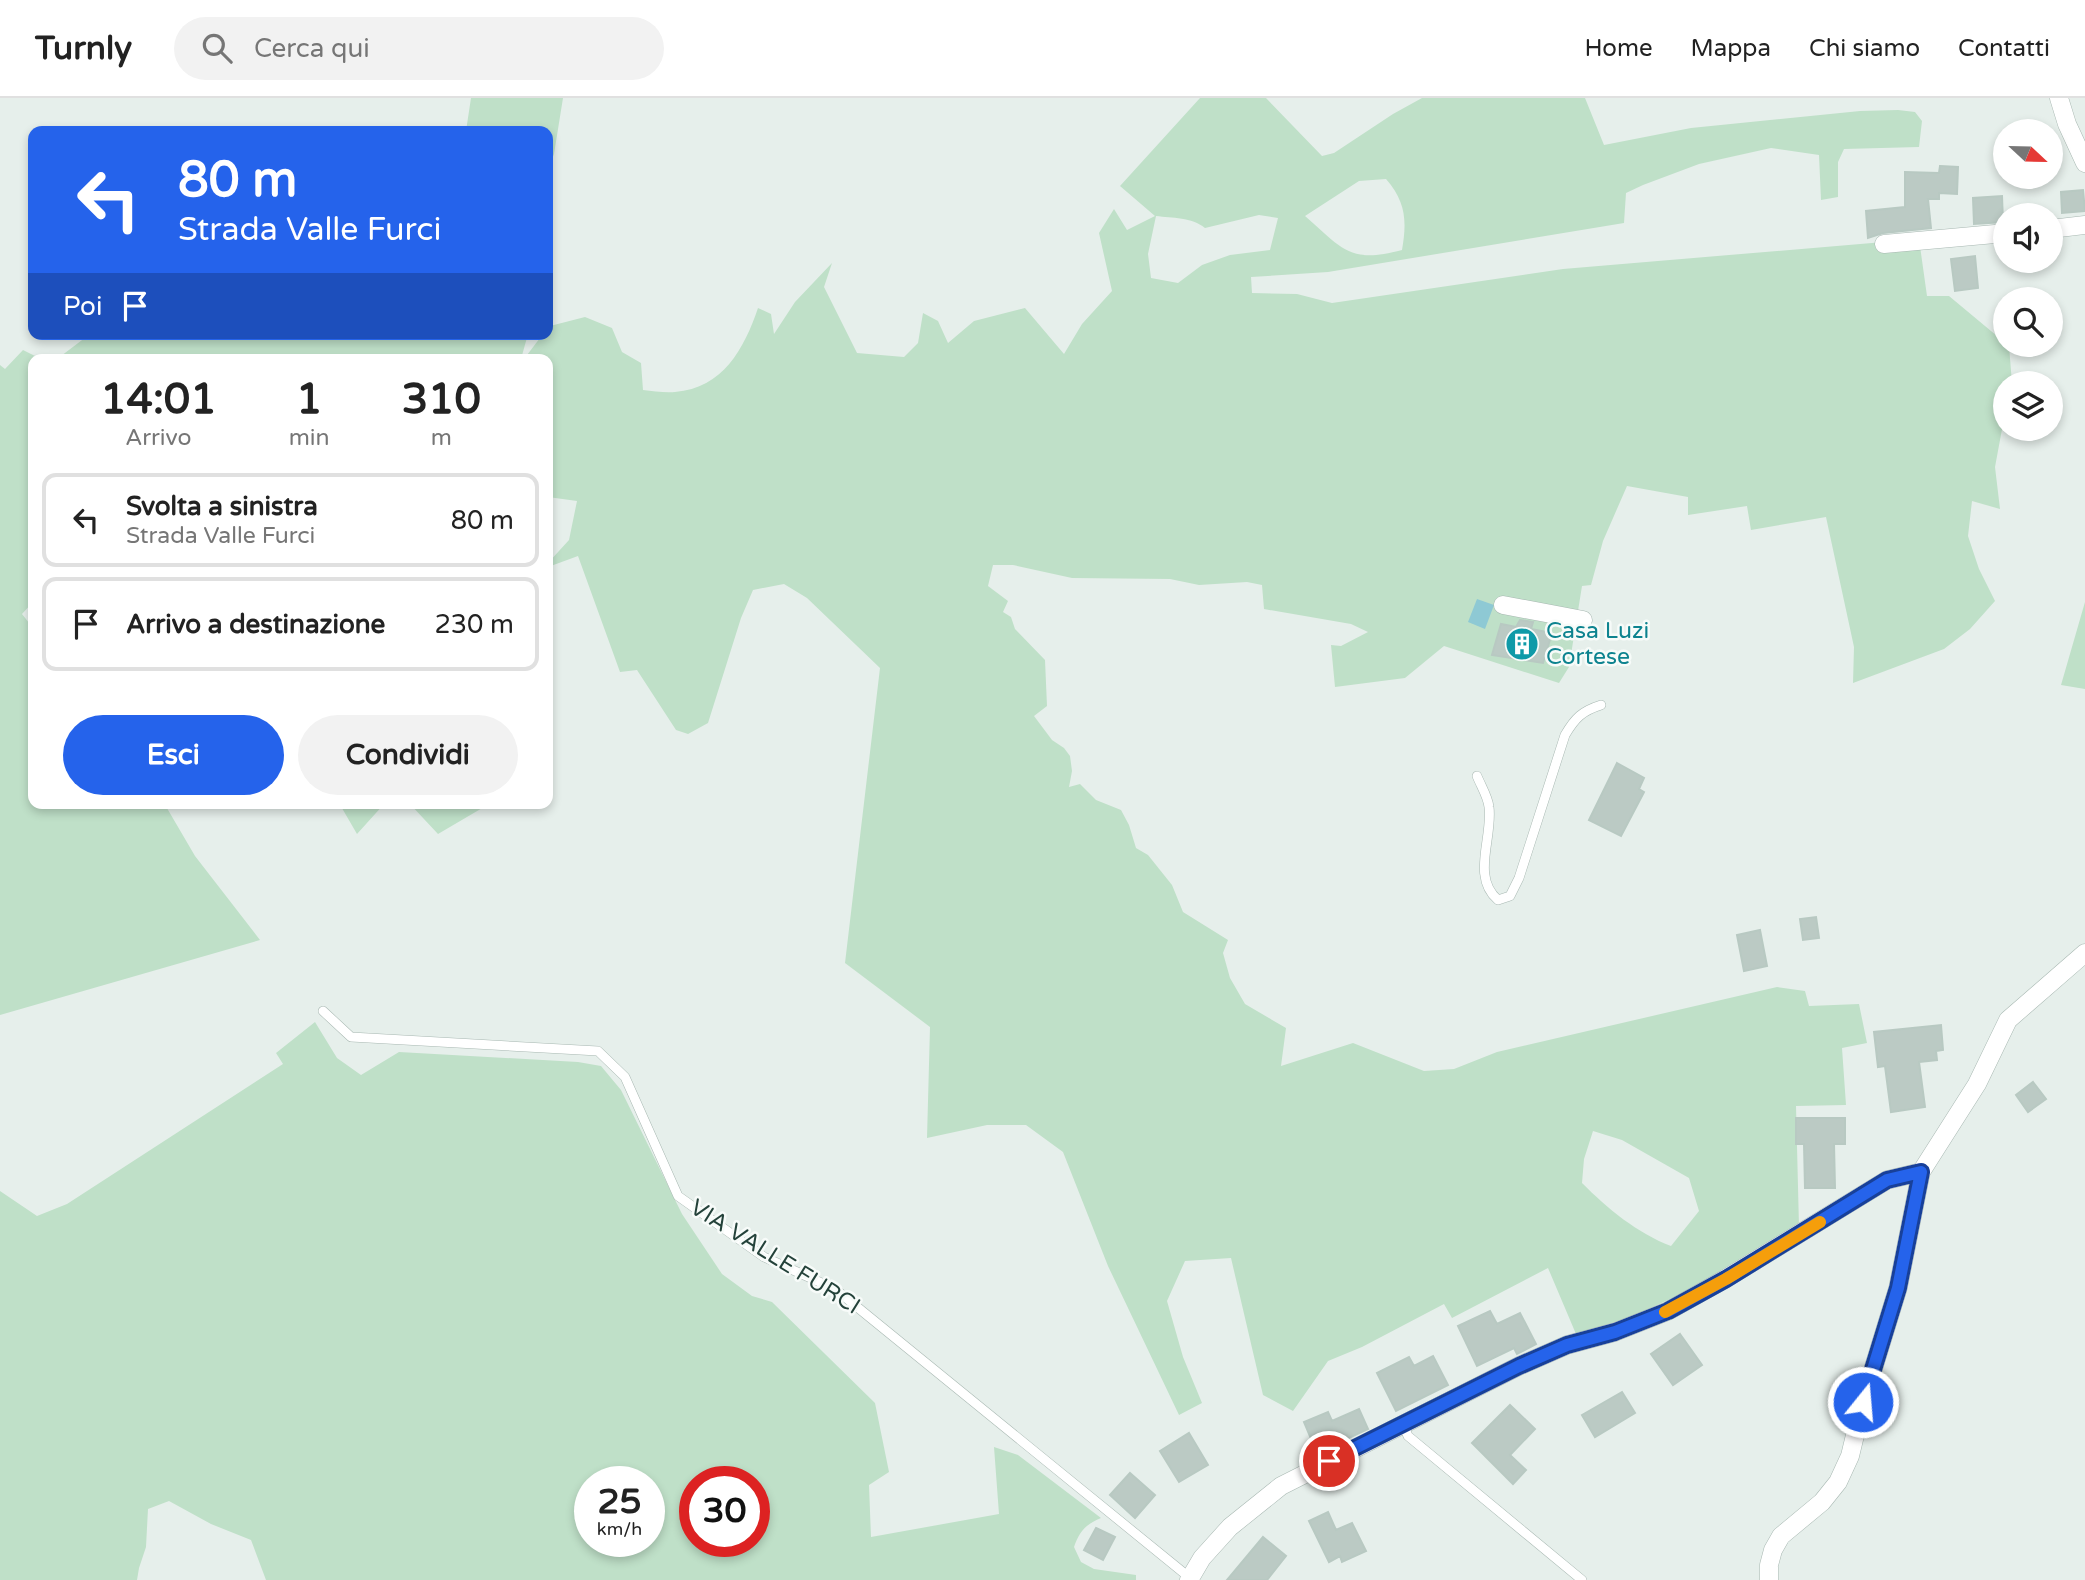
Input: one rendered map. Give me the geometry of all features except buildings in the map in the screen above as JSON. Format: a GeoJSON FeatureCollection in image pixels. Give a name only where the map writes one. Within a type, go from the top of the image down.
{"type":"FeatureCollection","features":[{"type":"Feature","properties":{"kind":"street"},"geometry":{"type":"LineString","coordinates":[[2059,98],[2067,124],[2085,163]]}},
{"type":"Feature","properties":{"kind":"street"},"geometry":{"type":"LineString","coordinates":[[2063,228],[2085,225]]}},
{"type":"Feature","properties":{"kind":"street"},"geometry":{"type":"LineString","coordinates":[[1884,244],[1993,234]]}},
{"type":"Feature","properties":{"kind":"street"},"geometry":{"type":"LineString","coordinates":[[1503,605],[1583,620]]}},
{"type":"Feature","properties":{"kind":"street"},"geometry":{"type":"LineString","coordinates":[[1769,1580],[1773,1550],[1781,1535],[1822,1502],[1838,1482],[1850,1456],[1863,1402],[1898,1288],[1921,1172],[1977,1084],[2008,1020],[2085,953]]}},
{"type":"Feature","properties":{"kind":"street"},"geometry":{"type":"LineString","coordinates":[[1190,1579],[1202,1558],[1230,1527],[1281,1486],[1519,1366],[1567,1345],[1615,1332],[1668,1311],[1726,1279],[1887,1180],[1921,1172]]}},
{"type":"Feature","properties":{"kind":"lane"},"geometry":{"type":"LineString","coordinates":[[1477,776],[1489,805],[1489,832],[1483,877],[1487,891],[1498,900],[1510,895],[1519,878],[1565,735],[1575,718],[1586,710],[1601,705]]}},
{"type":"Feature","properties":{"kind":"lane","name":"VIA VALLE FURCI"},"geometry":{"type":"LineString","coordinates":[[323,1011],[351,1037],[598,1051],[625,1077],[677,1196],[764,1257],[835,1289],[1190,1579]]}},
{"type":"Feature","properties":{"kind":"lane"},"geometry":{"type":"LineString","coordinates":[[1403,1424],[1408,1436],[1582,1580]]}},
{"type":"Feature","properties":{"kind":"green space"},"geometry":{"type":"Polygon","coordinates":[[[471,98],[563,98],[553,157],[553,126],[467,126],[471,98]]]}},
{"type":"Feature","properties":{"kind":"green space"},"geometry":{"type":"Polygon","coordinates":[[[1200,98],[1266,98],[1322,156],[1334,153],[1422,98],[1585,98],[1604,145],[1691,128],[1860,111],[1915,112],[1922,121],[1919,147],[1844,149],[1838,162],[1838,197],[1821,200],[1819,155],[1771,148],[1699,164],[1626,193],[1624,223],[1328,272],[1251,277],[1252,293],[1297,294],[1332,303],[1563,269],[1919,239],[1927,296],[1949,296],[1993,333],[1993,357],[2010,357],[2011,371],[1993,371],[1993,441],[2000,441],[1995,467],[2000,509],[1972,501],[1968,536],[1979,569],[1995,601],[1970,629],[1944,649],[1853,683],[1854,647],[1826,517],[1751,530],[1747,506],[1688,515],[1688,497],[1627,486],[1603,541],[1591,585],[1582,586],[1569,667],[1559,683],[1444,646],[1405,678],[1335,687],[1331,645],[1341,646],[1368,632],[1351,624],[1264,609],[1262,585],[1247,582],[1199,585],[1170,579],[1072,578],[1013,565],[993,565],[988,586],[1008,601],[1003,612],[1011,617],[1015,629],[1045,660],[1047,706],[1034,716],[1052,740],[1070,756],[1072,771],[1069,787],[1080,784],[1096,800],[1121,810],[1136,848],[1148,855],[1172,885],[1183,912],[1228,940],[1223,953],[1230,978],[1245,1004],[1286,1028],[1281,1066],[1353,1043],[1424,1071],[1454,1069],[1497,1052],[1777,987],[1805,991],[1809,1006],[1859,1004],[1867,1043],[1842,1048],[1846,1105],[1796,1106],[1799,1227],[1679,1295],[1631,1317],[1576,1334],[1548,1268],[1452,1318],[1444,1304],[1362,1347],[1328,1361],[1293,1411],[1263,1395],[1231,1258],[1185,1261],[1167,1301],[1183,1357],[1202,1403],[1179,1415],[1108,1266],[1063,1152],[1026,1125],[987,1125],[927,1138],[930,1027],[845,963],[880,668],[807,598],[784,584],[753,590],[741,618],[708,723],[688,734],[676,730],[637,670],[620,672],[578,556],[553,565],[553,558],[569,540],[577,501],[553,498],[553,354],[528,354],[538,340],[553,340],[553,325],[585,317],[612,328],[622,352],[641,363],[643,390],[671,392],[692,389],[706,383],[729,364],[746,338],[758,308],[771,314],[774,334],[795,302],[832,263],[824,287],[857,353],[904,357],[918,343],[923,313],[938,321],[948,343],[974,321],[1025,308],[1064,354],[1082,324],[1112,291],[1099,233],[1114,209],[1127,230],[1155,216],[1120,186],[1200,98]],[[1386,179],[1359,181],[1305,216],[1348,251],[1370,255],[1384,254],[1402,250],[1403,212],[1398,196],[1386,179]],[[1259,215],[1205,228],[1188,220],[1156,216],[1148,254],[1151,278],[1178,283],[1202,265],[1230,255],[1270,250],[1278,218],[1259,215]],[[1593,1131],[1584,1159],[1582,1183],[1624,1219],[1658,1241],[1671,1246],[1699,1211],[1689,1178],[1622,1140],[1593,1131]]]}},
{"type":"Feature","properties":{"kind":"green space"},"geometry":{"type":"Polygon","coordinates":[[[82,340],[526,340],[522,354],[64,354],[82,340]]]}},
{"type":"Feature","properties":{"kind":"green space"},"geometry":{"type":"Polygon","coordinates":[[[23,350],[31,354],[28,354],[28,607],[22,614],[28,622],[28,809],[168,809],[195,856],[260,940],[0,1015],[0,365],[5,369],[23,350]]]}},
{"type":"Feature","properties":{"kind":"green space"},"geometry":{"type":"Polygon","coordinates":[[[2085,602],[2085,689],[2061,685],[2085,602]]]}},
{"type":"Feature","properties":{"kind":"green space"},"geometry":{"type":"Polygon","coordinates":[[[342,809],[380,809],[357,834],[342,809]]]}},
{"type":"Feature","properties":{"kind":"green space"},"geometry":{"type":"Polygon","coordinates":[[[415,809],[481,809],[438,834],[415,809]]]}},
{"type":"Feature","properties":{"kind":"green space"},"geometry":{"type":"Polygon","coordinates":[[[315,1022],[337,1058],[361,1075],[399,1052],[578,1062],[601,1066],[621,1090],[682,1214],[722,1274],[752,1296],[772,1302],[875,1403],[889,1472],[869,1485],[871,1537],[999,1514],[994,1447],[1018,1455],[1101,1518],[1087,1526],[1076,1542],[1074,1547],[1081,1562],[1094,1569],[1136,1575],[1136,1580],[266,1580],[251,1540],[211,1524],[169,1501],[148,1509],[146,1547],[137,1580],[0,1580],[0,1191],[37,1216],[67,1204],[283,1064],[276,1053],[315,1022]]]}},
{"type":"Feature","properties":{"kind":"water"},"geometry":{"type":"Polygon","coordinates":[[[1477,599],[1494,605],[1485,629],[1468,622],[1477,599]]]}},
{"type":"Feature","properties":{"kind":"slow traffic"},"geometry":{"type":"LineString","coordinates":[[1665,1312],[1820,1222]]}},
{"type":"Feature","properties":{"kind":"place","name":"Casa Luzi Cortese"},"geometry":{"type":"Point","coordinates":[1522,644]}},
{"type":"Feature","properties":{"kind":"route"},"geometry":{"type":"LineString","coordinates":[[1329,1461],[1519,1366],[1567,1345],[1615,1332],[1668,1311],[1726,1279],[1887,1180],[1921,1172],[1898,1288],[1863,1402]]}}]}
